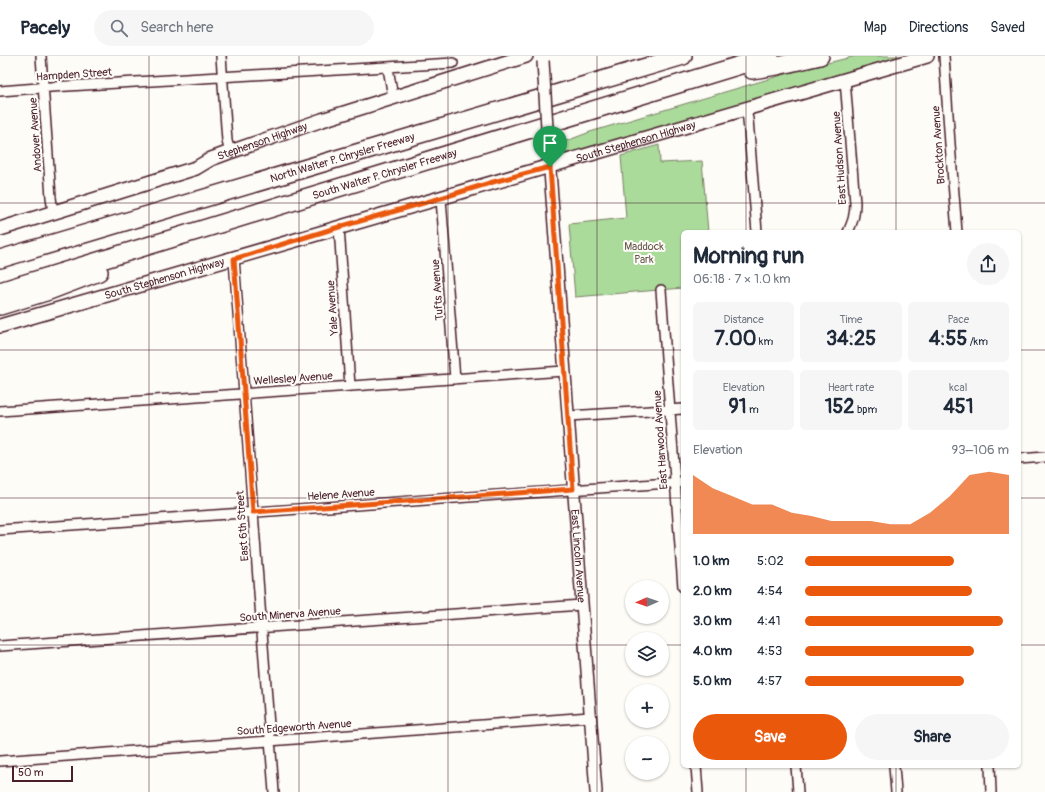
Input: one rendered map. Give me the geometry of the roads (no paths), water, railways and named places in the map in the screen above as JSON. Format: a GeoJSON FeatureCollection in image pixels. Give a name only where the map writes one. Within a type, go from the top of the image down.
{"type":"FeatureCollection","features":[{"type":"Feature","properties":{"kind":"highway","name":"North Walter P. Chrysler Freeway"},"geometry":{"type":"LineString","coordinates":[[0,259],[96,229],[683,56]]}},
{"type":"Feature","properties":{"kind":"highway","name":"South Walter P. Chrysler Freeway"},"geometry":{"type":"LineString","coordinates":[[0,291],[770,56]]}},
{"type":"Feature","properties":{"kind":"highway"},"geometry":{"type":"LineString","coordinates":[[691,80],[777,66],[820,56]]}},
{"type":"Feature","properties":{"kind":"highway"},"geometry":{"type":"LineString","coordinates":[[0,306],[54,289],[219,225]]}},
{"type":"Feature","properties":{"kind":"main road","name":"Stephenson Highway"},"geometry":{"type":"LineString","coordinates":[[0,229],[196,168],[211,159],[230,152],[393,97],[526,56]]}},
{"type":"Feature","properties":{"kind":"main road","name":"South Stephenson Highway"},"geometry":{"type":"LineString","coordinates":[[0,326],[234,259],[493,182],[746,110],[927,56]]}},
{"type":"Feature","properties":{"kind":"street","name":"Andover Avenue"},"geometry":{"type":"LineString","coordinates":[[41,56],[53,213]]}},
{"type":"Feature","properties":{"kind":"street"},"geometry":{"type":"LineString","coordinates":[[221,56],[227,141],[230,152]]}},
{"type":"Feature","properties":{"kind":"street","name":"Brockton Avenue"},"geometry":{"type":"LineString","coordinates":[[944,56],[957,230]]}},
{"type":"Feature","properties":{"kind":"street","name":"East Lincoln Avenue"},"geometry":{"type":"LineString","coordinates":[[543,58],[564,371],[596,792]]}},
{"type":"Feature","properties":{"kind":"street","name":"Hampden Street"},"geometry":{"type":"LineString","coordinates":[[0,91],[43,87],[453,63]]}},
{"type":"Feature","properties":{"kind":"street"},"geometry":{"type":"LineString","coordinates":[[388,68],[393,97]]}},
{"type":"Feature","properties":{"kind":"street","name":"East Hudson Avenue"},"geometry":{"type":"LineString","coordinates":[[845,80],[855,203],[854,221],[849,230]]}},
{"type":"Feature","properties":{"kind":"street"},"geometry":{"type":"LineString","coordinates":[[746,110],[757,230]]}},
{"type":"Feature","properties":{"kind":"street","name":"Tufts Avenue"},"geometry":{"type":"LineString","coordinates":[[441,198],[455,379]]}},
{"type":"Feature","properties":{"kind":"street","name":"Yale Avenue"},"geometry":{"type":"LineString","coordinates":[[339,227],[350,386]]}},
{"type":"Feature","properties":{"kind":"street","name":"East 6th Street"},"geometry":{"type":"LineString","coordinates":[[234,259],[274,792]]}},
{"type":"Feature","properties":{"kind":"street","name":"East Harwood Avenue"},"geometry":{"type":"LineString","coordinates":[[661,290],[670,410],[679,482],[681,534]]}},
{"type":"Feature","properties":{"kind":"street","name":"Wellesley Avenue"},"geometry":{"type":"LineString","coordinates":[[0,411],[564,371]]}},
{"type":"Feature","properties":{"kind":"street"},"geometry":{"type":"LineString","coordinates":[[568,416],[681,409]]}},
{"type":"Feature","properties":{"kind":"street"},"geometry":{"type":"LineString","coordinates":[[1021,458],[1045,457]]}},
{"type":"Feature","properties":{"kind":"street","name":"Helene Avenue"},"geometry":{"type":"LineString","coordinates":[[0,530],[679,482]]}},
{"type":"Feature","properties":{"kind":"street","name":"South Minerva Avenue"},"geometry":{"type":"LineString","coordinates":[[0,646],[582,605]]}},
{"type":"Feature","properties":{"kind":"street","name":"South Edgeworth Avenue"},"geometry":{"type":"LineString","coordinates":[[0,761],[590,718]]}},
{"type":"Feature","properties":{"kind":"street"},"geometry":{"type":"LineString","coordinates":[[696,768],[698,792]]}},
{"type":"Feature","properties":{"kind":"street"},"geometry":{"type":"LineString","coordinates":[[796,768],[798,792]]}},
{"type":"Feature","properties":{"kind":"street"},"geometry":{"type":"LineString","coordinates":[[894,768],[896,792]]}},
{"type":"Feature","properties":{"kind":"street"},"geometry":{"type":"LineString","coordinates":[[990,768],[992,792]]}},
{"type":"Feature","properties":{"kind":"park label","name":"Maddock Park"},"geometry":{"type":"Point","coordinates":[644,252]}}]}
